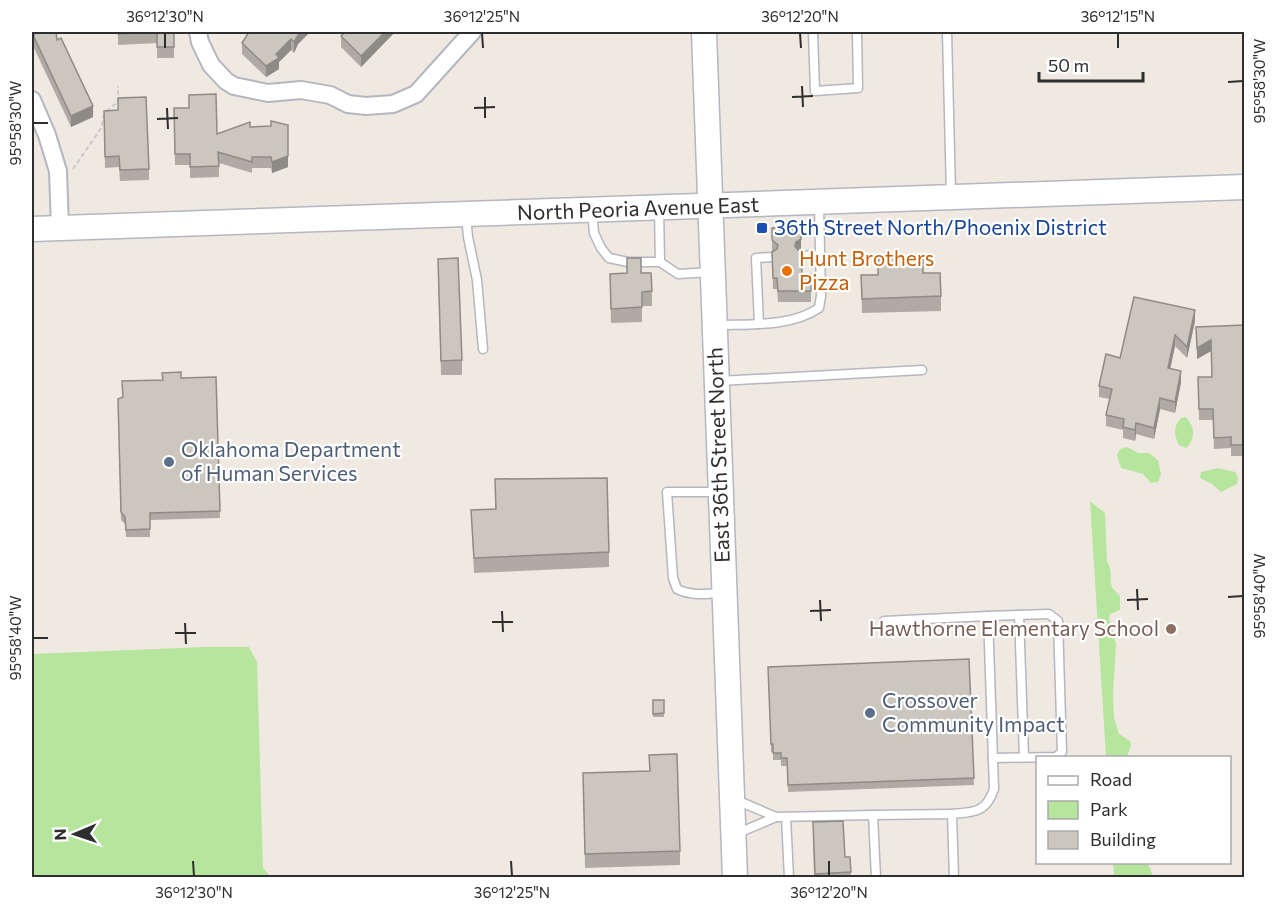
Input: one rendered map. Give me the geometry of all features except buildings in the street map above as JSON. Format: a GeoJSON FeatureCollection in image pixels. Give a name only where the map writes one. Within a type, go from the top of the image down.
{"type":"FeatureCollection","features":[{"type":"Feature","properties":{"kind":"main road","name":"East 36th Street North"},"geometry":{"type":"LineString","coordinates":[[704,32],[735,878]]}},
{"type":"Feature","properties":{"kind":"main road","name":"North Peoria Avenue East"},"geometry":{"type":"LineString","coordinates":[[32,229],[1245,187]]}},
{"type":"Feature","properties":{"kind":"street"},"geometry":{"type":"LineString","coordinates":[[198,32],[200,42],[211,65],[234,86],[268,93],[301,90],[330,95],[348,104],[366,106],[393,104],[416,94],[472,32]]}},
{"type":"Feature","properties":{"kind":"street"},"geometry":{"type":"LineString","coordinates":[[32,100],[47,135],[58,171],[60,228]]}},
{"type":"Feature","properties":{"kind":"lane"},"geometry":{"type":"LineString","coordinates":[[813,32],[815,91],[858,88],[857,32]]}},
{"type":"Feature","properties":{"kind":"lane"},"geometry":{"type":"LineString","coordinates":[[947,32],[951,198]]}},
{"type":"Feature","properties":{"kind":"lane"},"geometry":{"type":"LineString","coordinates":[[714,325],[759,324],[807,316],[819,308],[821,296],[819,202]]}},
{"type":"Feature","properties":{"kind":"lane"},"geometry":{"type":"LineString","coordinates":[[659,208],[660,262]]}},
{"type":"Feature","properties":{"kind":"lane"},"geometry":{"type":"LineString","coordinates":[[592,211],[594,233],[609,258],[628,262],[660,262],[678,274],[712,272]]}},
{"type":"Feature","properties":{"kind":"lane"},"geometry":{"type":"LineString","coordinates":[[466,214],[468,237],[477,279],[483,349]]}},
{"type":"Feature","properties":{"kind":"lane"},"geometry":{"type":"LineString","coordinates":[[801,256],[820,255]]}},
{"type":"Feature","properties":{"kind":"lane"},"geometry":{"type":"LineString","coordinates":[[759,324],[756,258],[772,257]]}},
{"type":"Feature","properties":{"kind":"lane"},"geometry":{"type":"LineString","coordinates":[[716,381],[922,370]]}},
{"type":"Feature","properties":{"kind":"lane"},"geometry":{"type":"LineString","coordinates":[[720,492],[667,492],[676,589],[684,593],[696,594],[724,593]]}},
{"type":"Feature","properties":{"kind":"lane"},"geometry":{"type":"LineString","coordinates":[[885,621],[1048,614],[1058,621],[1062,752],[1057,756]]}},
{"type":"Feature","properties":{"kind":"lane"},"geometry":{"type":"LineString","coordinates":[[1019,615],[1024,758]]}},
{"type":"Feature","properties":{"kind":"lane"},"geometry":{"type":"LineString","coordinates":[[733,835],[781,817],[952,814],[978,810],[991,800],[994,789],[987,616]]}},
{"type":"Feature","properties":{"kind":"lane"},"geometry":{"type":"LineString","coordinates":[[993,758],[1036,758]]}},
{"type":"Feature","properties":{"kind":"lane"},"geometry":{"type":"LineString","coordinates":[[731,798],[781,817]]}},
{"type":"Feature","properties":{"kind":"lane"},"geometry":{"type":"LineString","coordinates":[[952,814],[954,878]]}},
{"type":"Feature","properties":{"kind":"lane"},"geometry":{"type":"LineString","coordinates":[[873,815],[876,878]]}},
{"type":"Feature","properties":{"kind":"lane"},"geometry":{"type":"LineString","coordinates":[[781,817],[789,878]]}},
{"type":"Feature","properties":{"kind":"path"},"geometry":{"type":"LineString","coordinates":[[59,189],[102,127],[104,114],[109,107],[118,103],[118,86]]}},
{"type":"Feature","properties":{"kind":"green space"},"geometry":{"type":"Polygon","coordinates":[[[1185,417],[1188,420],[1193,432],[1193,437],[1186,448],[1179,445],[1175,435],[1181,418],[1185,417]]]}},
{"type":"Feature","properties":{"kind":"green space"},"geometry":{"type":"Polygon","coordinates":[[[1127,447],[1138,453],[1149,453],[1158,460],[1161,474],[1158,482],[1151,483],[1143,474],[1121,468],[1117,455],[1120,449],[1127,447]]]}},
{"type":"Feature","properties":{"kind":"green space"},"geometry":{"type":"Polygon","coordinates":[[[1218,468],[1235,472],[1238,478],[1237,484],[1221,492],[1200,478],[1201,472],[1218,468]]]}},
{"type":"Feature","properties":{"kind":"green space"},"geometry":{"type":"Polygon","coordinates":[[[1090,501],[1105,513],[1107,562],[1111,585],[1120,596],[1120,610],[1110,614],[1109,618],[1116,644],[1114,718],[1119,734],[1130,741],[1131,745],[1127,756],[1106,756],[1090,501]]]}},
{"type":"Feature","properties":{"kind":"green space"},"geometry":{"type":"Polygon","coordinates":[[[249,647],[257,662],[263,868],[271,877],[32,877],[32,654],[249,647]]]}},
{"type":"Feature","properties":{"kind":"green space"},"geometry":{"type":"Polygon","coordinates":[[[1113,864],[1148,864],[1153,877],[1114,877],[1113,864]]]}},
{"type":"Feature","properties":{"kind":"place","name":"36th Street North/Phoenix District"},"geometry":{"type":"Point","coordinates":[762,228]}},
{"type":"Feature","properties":{"kind":"place","name":"Hunt Brothers Pizza"},"geometry":{"type":"Point","coordinates":[787,271]}},
{"type":"Feature","properties":{"kind":"place","name":"Oklahoma Department of Human Services"},"geometry":{"type":"Point","coordinates":[169,462]}},
{"type":"Feature","properties":{"kind":"place","name":"Hawthorne Elementary School"},"geometry":{"type":"Point","coordinates":[1171,629]}},
{"type":"Feature","properties":{"kind":"place","name":"Crossover Community Impact"},"geometry":{"type":"Point","coordinates":[870,713]}}]}
